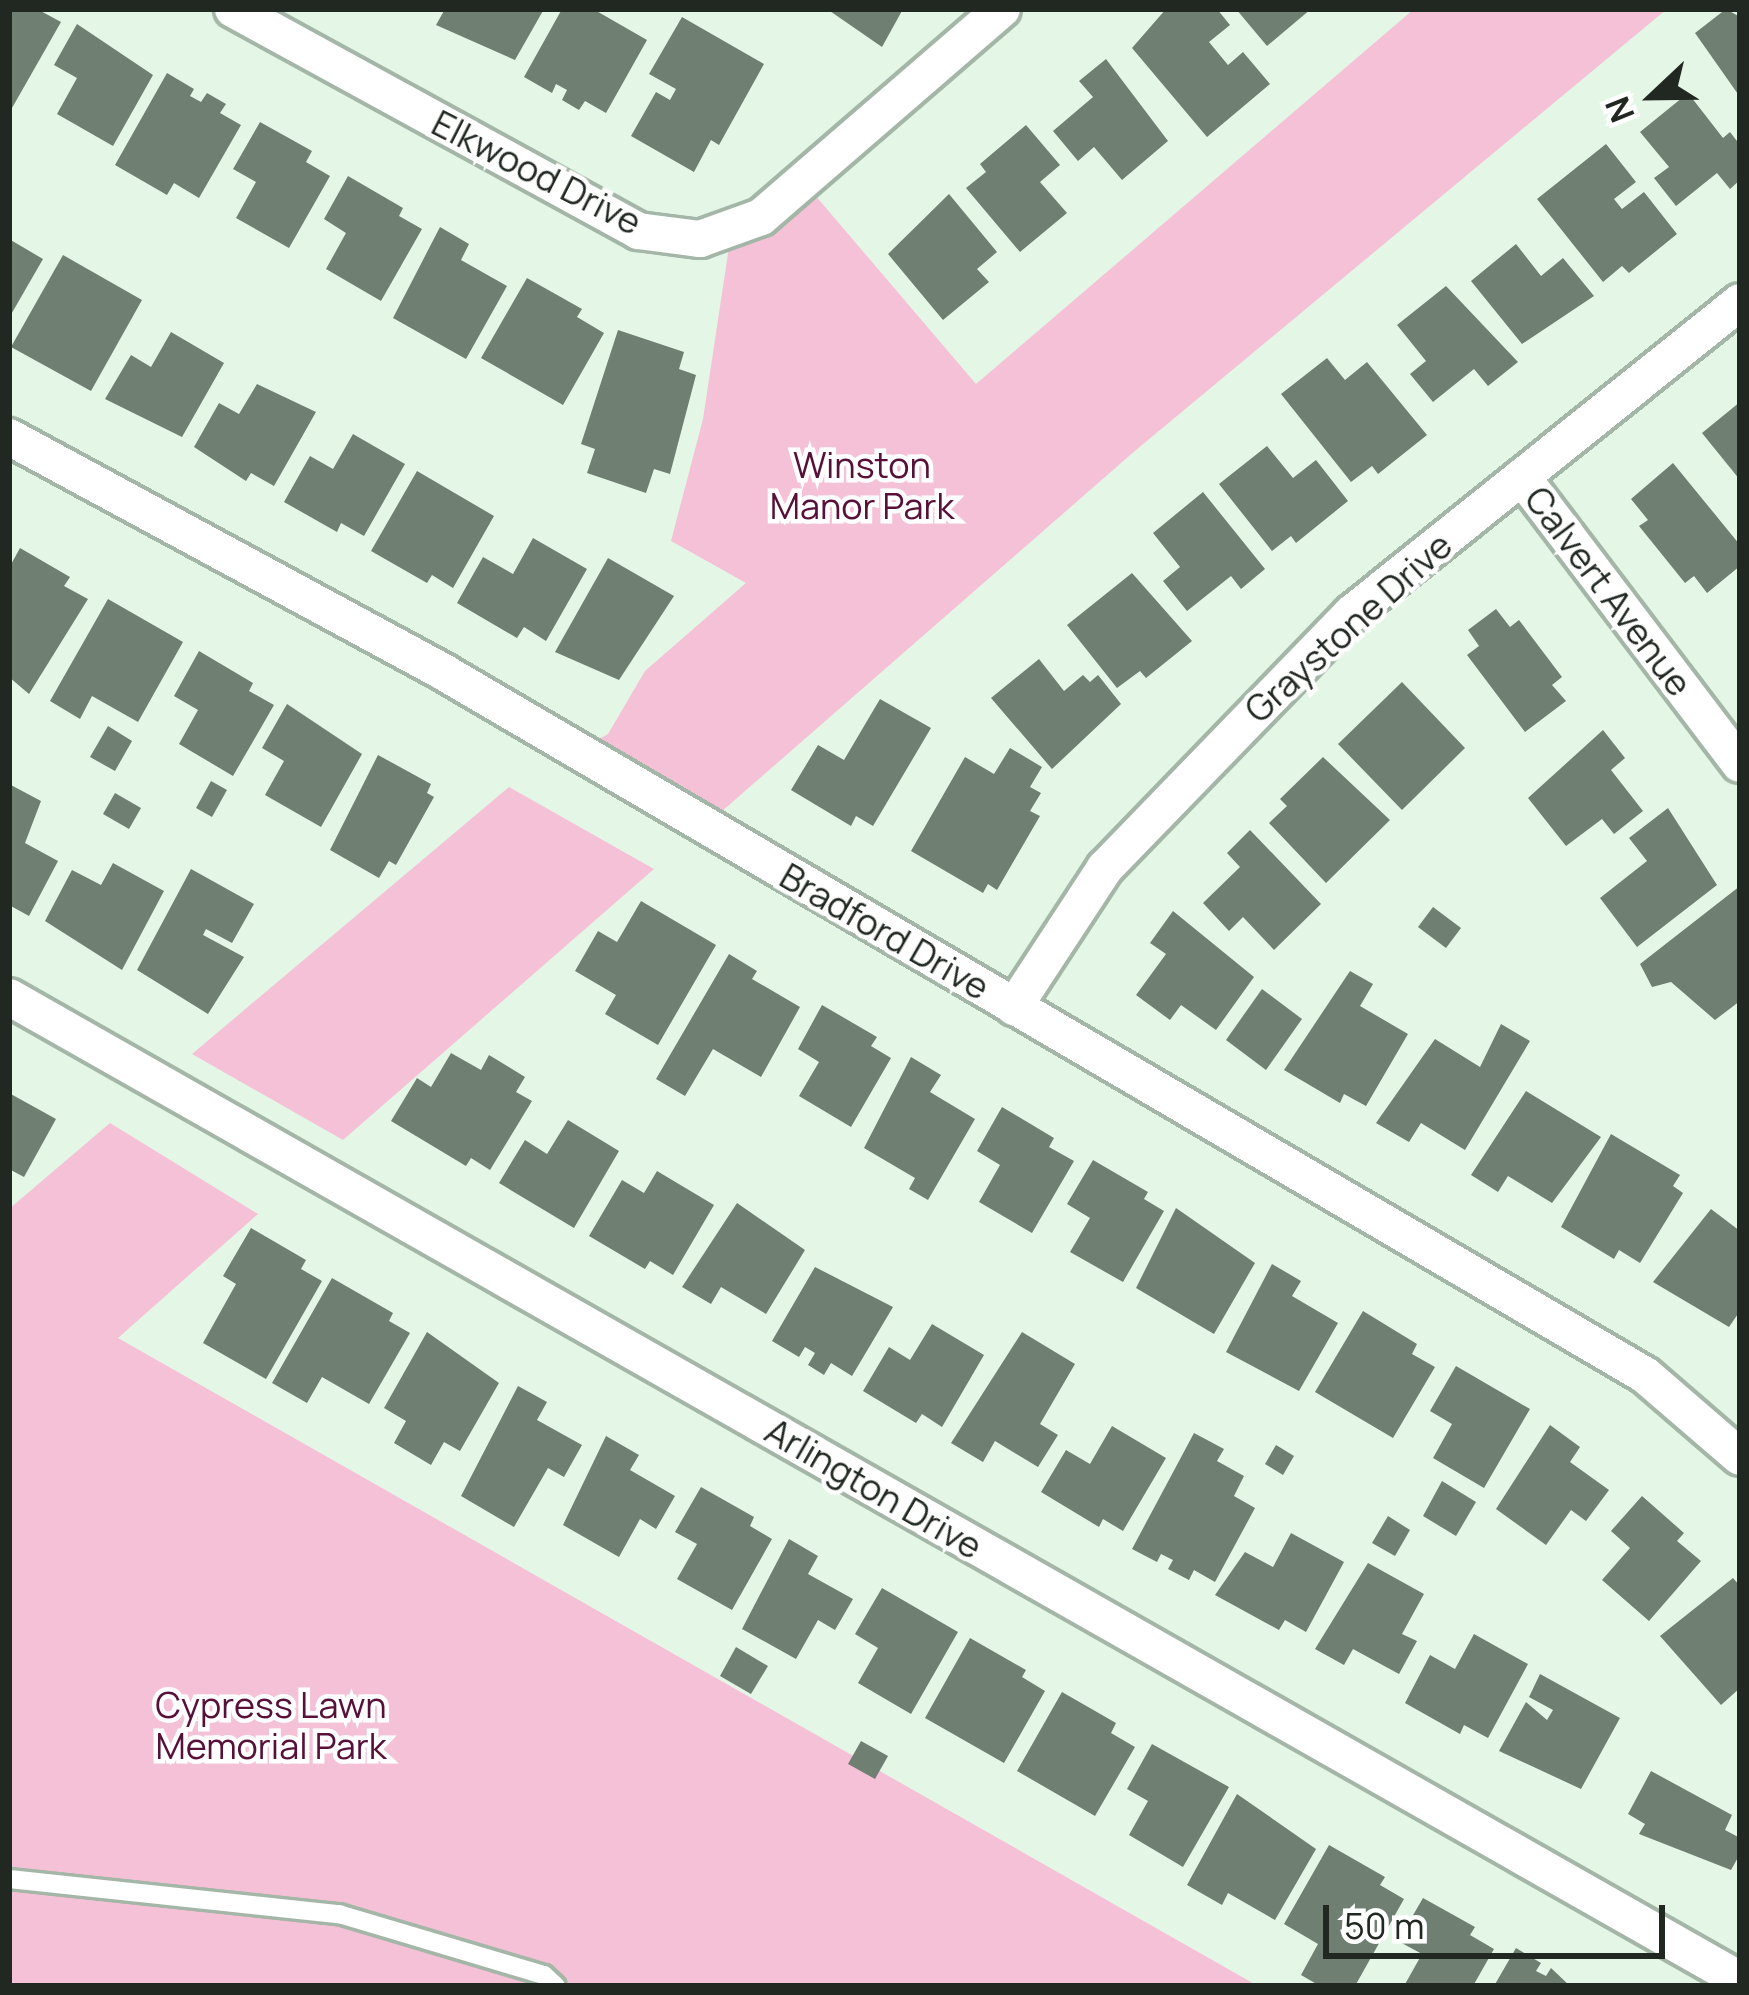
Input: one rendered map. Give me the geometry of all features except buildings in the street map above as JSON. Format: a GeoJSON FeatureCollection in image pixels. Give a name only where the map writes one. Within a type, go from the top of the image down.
{"type":"FeatureCollection","features":[{"type":"Feature","properties":{"kind":"street","name":"Elkwood Drive"},"geometry":{"type":"LineString","coordinates":[[233,9],[638,231],[700,239],[761,217],[1002,9]]}},
{"type":"Feature","properties":{"kind":"street","name":"Graystone Drive"},"geometry":{"type":"LineString","coordinates":[[1014,1007],[1106,868],[1195,767],[1352,613],[1740,302]]}},
{"type":"Feature","properties":{"kind":"street","name":"Bradford Drive"},"geometry":{"type":"LineString","coordinates":[[9,436],[445,673],[1645,1375],[1740,1457]]}},
{"type":"Feature","properties":{"kind":"street","name":"Calvert Avenue"},"geometry":{"type":"LineString","coordinates":[[1522,477],[1740,764]]}},
{"type":"Feature","properties":{"kind":"street","name":"Arlington Drive"},"geometry":{"type":"LineString","coordinates":[[9,997],[1740,1980]]}},
{"type":"Feature","properties":{"kind":"lane"},"geometry":{"type":"LineString","coordinates":[[9,1879],[339,1914],[544,1975],[556,1986]]}},
{"type":"Feature","properties":{"kind":"green space","name":"Winston Manor Park"},"geometry":{"type":"Polygon","coordinates":[[[1414,9],[1667,9],[1136,450],[705,826],[578,751],[608,734],[645,671],[746,583],[671,541],[703,419],[732,227],[803,181],[976,384],[1414,9]]]}},
{"type":"Feature","properties":{"kind":"green space"},"geometry":{"type":"Polygon","coordinates":[[[509,787],[654,869],[343,1140],[192,1054],[509,787]]]}},
{"type":"Feature","properties":{"kind":"green space","name":"Cypress Lawn Memorial Park"},"geometry":{"type":"Polygon","coordinates":[[[110,1123],[258,1214],[118,1338],[1258,1986],[9,1986],[9,1209],[110,1123]]]}}]}
